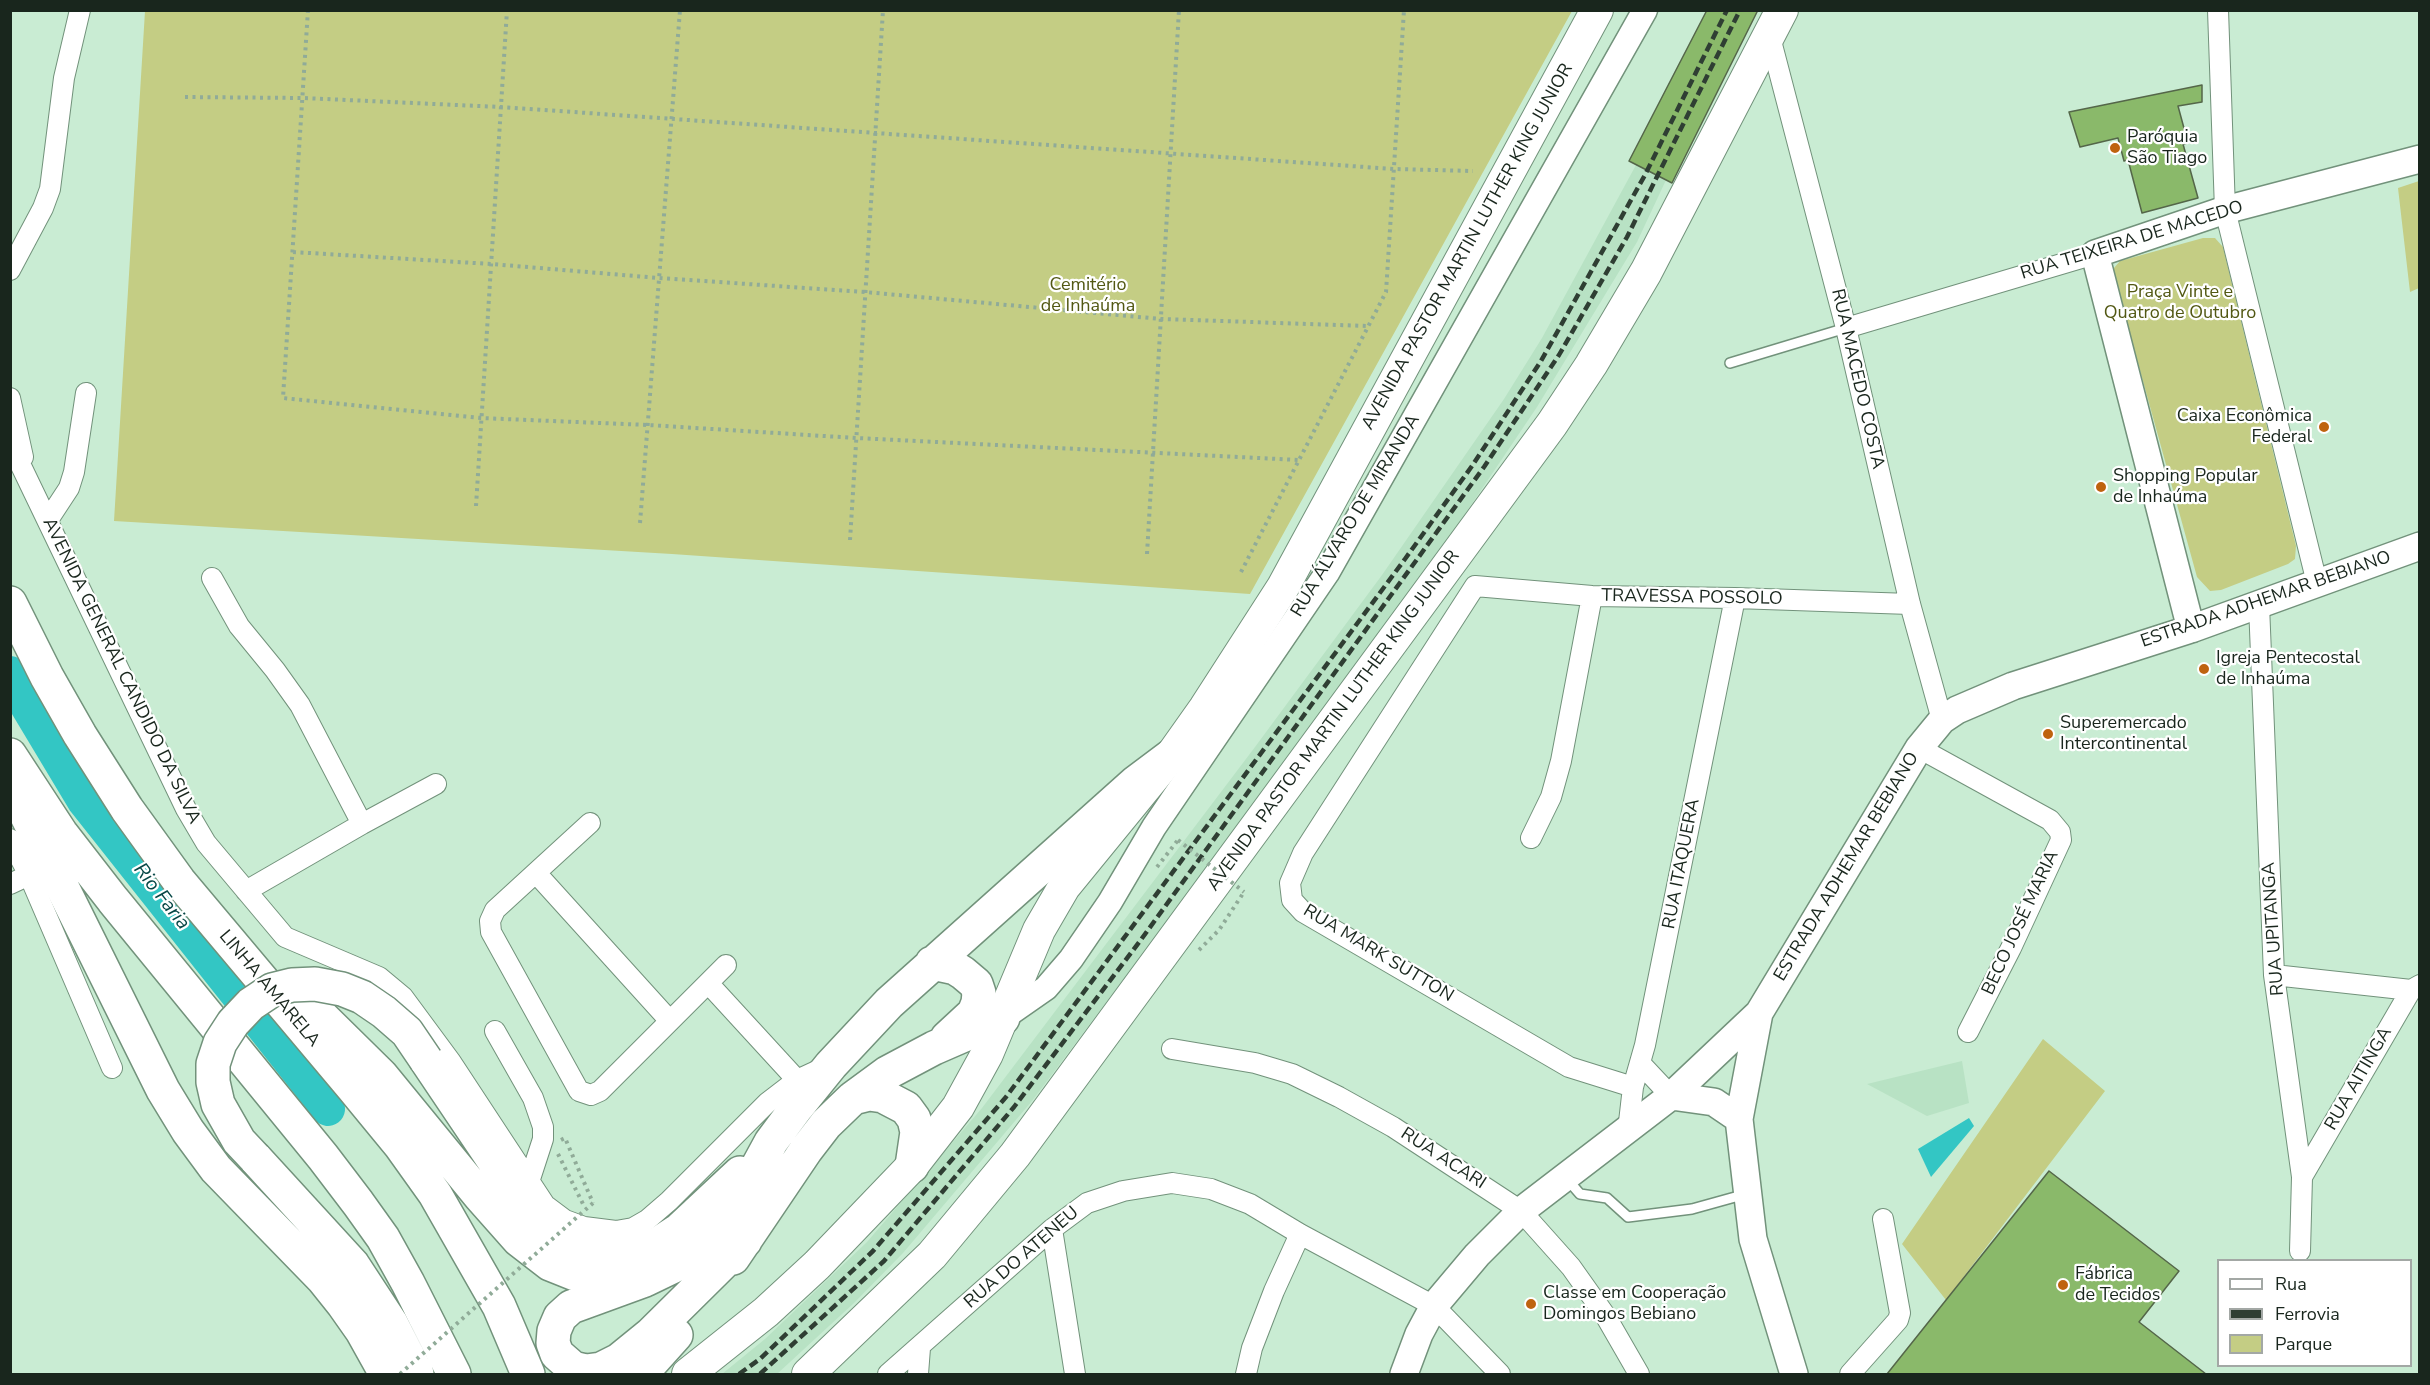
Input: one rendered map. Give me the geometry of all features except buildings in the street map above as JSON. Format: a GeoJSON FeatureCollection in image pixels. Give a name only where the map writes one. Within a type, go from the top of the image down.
{"type":"FeatureCollection","features":[{"type":"Feature","properties":{"kind":"highway","name":"LINHA AMARELA"},"geometry":{"type":"LineString","coordinates":[[10,603],[52,687],[80,735],[178,880],[400,1145],[435,1194],[500,1306],[528,1374]]}},
{"type":"Feature","properties":{"kind":"highway"},"geometry":{"type":"LineString","coordinates":[[10,755],[61,833],[113,900],[358,1203],[383,1238],[454,1374]]}},
{"type":"Feature","properties":{"kind":"highway"},"geometry":{"type":"LineString","coordinates":[[396,1369],[386,1314],[353,1264],[233,1133],[218,1104],[213,1082],[213,1064],[220,1043],[233,1023],[251,1004],[272,990],[292,985],[315,984],[342,989],[362,997],[407,1032],[531,1216],[555,1238],[576,1250],[603,1255],[632,1254],[659,1243],[679,1230],[714,1199],[771,1142],[831,1065],[889,1003],[1135,783],[1171,756]]}},
{"type":"Feature","properties":{"kind":"highway"},"geometry":{"type":"LineString","coordinates":[[10,784],[163,1090],[188,1131],[216,1169],[322,1279],[396,1369]]}},
{"type":"Feature","properties":{"kind":"highway"},"geometry":{"type":"LineString","coordinates":[[240,956],[316,1012],[352,1045],[381,1076],[519,1240],[550,1264],[575,1274],[602,1280],[645,1280]]}},
{"type":"Feature","properties":{"kind":"highway"},"geometry":{"type":"LineString","coordinates":[[932,963],[963,972],[976,984],[979,993],[978,1003],[967,1021],[934,1048]]}},
{"type":"Feature","properties":{"kind":"highway"},"geometry":{"type":"LineString","coordinates":[[641,1374],[706,1298],[826,1124],[853,1098],[887,1074],[934,1048],[1004,1018]]}},
{"type":"Feature","properties":{"kind":"highway"},"geometry":{"type":"LineString","coordinates":[[853,1098],[869,1094],[883,1096],[906,1108],[914,1119],[917,1132],[912,1166]]}},
{"type":"Feature","properties":{"kind":"highway"},"geometry":{"type":"LineString","coordinates":[[745,1241],[651,1334],[619,1360],[601,1369],[586,1371],[573,1368],[563,1362],[557,1354],[553,1343],[554,1331],[560,1317],[571,1307],[645,1280],[672,1267],[692,1254],[714,1234],[735,1208],[771,1142]]}},
{"type":"Feature","properties":{"kind":"main road","name":"AVENIDA PASTOR MARTIN LUTHER KING JUNIOR"},"geometry":{"type":"LineString","coordinates":[[688,1374],[766,1312],[817,1265],[912,1166],[958,1107],[975,1079],[1004,1018],[1039,930],[1064,887],[1171,756],[1205,708],[1283,586],[1597,10]]}},
{"type":"Feature","properties":{"kind":"main road","name":"AVENIDA PASTOR MARTIN LUTHER KING JUNIOR"},"geometry":{"type":"LineString","coordinates":[[808,1374],[932,1255],[1015,1155],[1552,424],[1591,365],[1646,272],[1776,24]]}},
{"type":"Feature","properties":{"kind":"main road","name":"RUA TEIXEIRA DE MACEDO"},"geometry":{"type":"LineString","coordinates":[[2095,254],[2225,210],[2420,159]]}},
{"type":"Feature","properties":{"kind":"main road"},"geometry":{"type":"LineString","coordinates":[[2095,254],[2191,629]]}},
{"type":"Feature","properties":{"kind":"main road","name":"ESTRADA ADHEMAR BEBIANO"},"geometry":{"type":"LineString","coordinates":[[1404,1374],[1419,1334],[1434,1306],[1452,1282],[1521,1211],[1671,1096],[1759,1013],[1919,748],[1942,720],[1957,710],[2013,686],[2191,629],[2420,546]]}},
{"type":"Feature","properties":{"kind":"main road"},"geometry":{"type":"LineString","coordinates":[[1759,1013],[1739,1119],[1753,1239],[1782,1341],[1794,1374]]}},
{"type":"Feature","properties":{"kind":"main road"},"geometry":{"type":"LineString","coordinates":[[1671,1096],[1713,1102],[1739,1119]]}},
{"type":"Feature","properties":{"kind":"street"},"geometry":{"type":"LineString","coordinates":[[10,270],[43,208],[50,189],[64,78],[80,10]]}},
{"type":"Feature","properties":{"kind":"street","name":"RUA ÁLVARO DE MIRANDA"},"geometry":{"type":"LineString","coordinates":[[1004,1018],[1046,988],[1071,959],[1110,902],[1154,827],[1327,573],[1645,10]]}},
{"type":"Feature","properties":{"kind":"street"},"geometry":{"type":"LineString","coordinates":[[2218,10],[2225,210],[2317,583]]}},
{"type":"Feature","properties":{"kind":"street","name":"RUA MACEDO COSTA"},"geometry":{"type":"LineString","coordinates":[[1776,24],[1910,604],[1942,720]]}},
{"type":"Feature","properties":{"kind":"street","name":"RUA TEIXEIRA DE MACEDO"},"geometry":{"type":"LineString","coordinates":[[1846,328],[2095,254]]}},
{"type":"Feature","properties":{"kind":"street"},"geometry":{"type":"LineString","coordinates":[[48,520],[69,488],[74,472],[86,393]]}},
{"type":"Feature","properties":{"kind":"street"},"geometry":{"type":"LineString","coordinates":[[10,398],[27,477]]}},
{"type":"Feature","properties":{"kind":"street","name":"AVENIDA GENERAL CANDIDO DA SILVA"},"geometry":{"type":"LineString","coordinates":[[10,443],[186,809],[206,843],[246,891]]}},
{"type":"Feature","properties":{"kind":"street"},"geometry":{"type":"LineString","coordinates":[[212,578],[239,626],[282,678],[300,705],[362,824]]}},
{"type":"Feature","properties":{"kind":"street","name":"TRAVESSA POSSOLO"},"geometry":{"type":"LineString","coordinates":[[1475,586],[1592,596],[1910,604]]}},
{"type":"Feature","properties":{"kind":"street","name":"RUA MARK SUTTON"},"geometry":{"type":"LineString","coordinates":[[1475,586],[1303,853],[1290,883],[1292,900],[1303,912],[1324,926],[1569,1066],[1633,1087]]}},
{"type":"Feature","properties":{"kind":"street"},"geometry":{"type":"LineString","coordinates":[[1531,838],[1551,797],[1561,761],[1592,596]]}},
{"type":"Feature","properties":{"kind":"street","name":"RUA ITAQUERA"},"geometry":{"type":"LineString","coordinates":[[1628,1131],[1633,1087],[1641,1064],[1736,598]]}},
{"type":"Feature","properties":{"kind":"street","name":"RUA UPITANGA"},"geometry":{"type":"LineString","coordinates":[[2259,605],[2274,975],[2302,1177],[2300,1251]]}},
{"type":"Feature","properties":{"kind":"street","name":"BECO JOSÉ MARIA"},"geometry":{"type":"LineString","coordinates":[[1919,748],[2050,820],[2060,832],[2061,840],[2011,948],[1968,1032]]}},
{"type":"Feature","properties":{"kind":"street"},"geometry":{"type":"LineString","coordinates":[[436,784],[246,891],[285,937],[306,948],[379,977],[403,997],[451,1062],[529,1182],[545,1204],[565,1220],[598,1230],[616,1231],[633,1228],[647,1220],[767,1103],[797,1080],[831,1065]]}},
{"type":"Feature","properties":{"kind":"street"},"geometry":{"type":"LineString","coordinates":[[590,823],[495,910],[490,921],[491,932],[579,1091],[591,1095],[600,1091],[726,965]]}},
{"type":"Feature","properties":{"kind":"street"},"geometry":{"type":"LineString","coordinates":[[10,839],[29,875],[112,1068]]}},
{"type":"Feature","properties":{"kind":"street"},"geometry":{"type":"LineString","coordinates":[[536,873],[670,1021]]}},
{"type":"Feature","properties":{"kind":"street"},"geometry":{"type":"LineString","coordinates":[[10,884],[29,875]]}},
{"type":"Feature","properties":{"kind":"street"},"geometry":{"type":"LineString","coordinates":[[2274,975],[2415,988]]}},
{"type":"Feature","properties":{"kind":"street"},"geometry":{"type":"LineString","coordinates":[[708,983],[797,1080]]}},
{"type":"Feature","properties":{"kind":"street","name":"RUA AITINGA"},"geometry":{"type":"LineString","coordinates":[[2302,1177],[2415,988]]}},
{"type":"Feature","properties":{"kind":"street"},"geometry":{"type":"LineString","coordinates":[[495,1031],[533,1098],[543,1126],[543,1139],[529,1182]]}},
{"type":"Feature","properties":{"kind":"street","name":"RUA ACARI"},"geometry":{"type":"LineString","coordinates":[[1172,1049],[1255,1063],[1292,1074],[1339,1096],[1393,1126],[1521,1211],[1571,1267],[1605,1315],[1639,1374]]}},
{"type":"Feature","properties":{"kind":"street"},"geometry":{"type":"LineString","coordinates":[[1641,1064],[1671,1096]]}},
{"type":"Feature","properties":{"kind":"street","name":"RUA DO ATENEU"},"geometry":{"type":"LineString","coordinates":[[888,1374],[1052,1229],[1087,1203],[1124,1191],[1172,1183],[1211,1189],[1250,1204],[1300,1234],[1434,1306],[1500,1374]]}},
{"type":"Feature","properties":{"kind":"street"},"geometry":{"type":"LineString","coordinates":[[1850,1374],[1898,1320],[1900,1313],[1883,1220]]}},
{"type":"Feature","properties":{"kind":"street"},"geometry":{"type":"LineString","coordinates":[[1052,1229],[1075,1374]]}},
{"type":"Feature","properties":{"kind":"street"},"geometry":{"type":"LineString","coordinates":[[1246,1374],[1252,1348],[1270,1301],[1300,1234]]}},
{"type":"Feature","properties":{"kind":"street"},"geometry":{"type":"LineString","coordinates":[[918,1374],[920,1348]]}},
{"type":"Feature","properties":{"kind":"lane"},"geometry":{"type":"LineString","coordinates":[[1730,363],[1846,328]]}},
{"type":"Feature","properties":{"kind":"lane"},"geometry":{"type":"LineString","coordinates":[[1566,1177],[1580,1194],[1607,1198],[1628,1217],[1692,1209],[1748,1193]]}},
{"type":"Feature","properties":{"kind":"path"},"geometry":{"type":"LineString","coordinates":[[308,10],[283,398],[481,418],[1299,460]]}},
{"type":"Feature","properties":{"kind":"path"},"geometry":{"type":"LineString","coordinates":[[476,506],[507,10]]}},
{"type":"Feature","properties":{"kind":"path"},"geometry":{"type":"LineString","coordinates":[[640,523],[680,10]]}},
{"type":"Feature","properties":{"kind":"path"},"geometry":{"type":"LineString","coordinates":[[850,540],[883,10]]}},
{"type":"Feature","properties":{"kind":"path"},"geometry":{"type":"LineString","coordinates":[[1147,554],[1179,10]]}},
{"type":"Feature","properties":{"kind":"path"},"geometry":{"type":"LineString","coordinates":[[1241,572],[1386,292],[1404,10]]}},
{"type":"Feature","properties":{"kind":"path"},"geometry":{"type":"LineString","coordinates":[[184,97],[303,98],[501,107],[1394,169],[1473,171]]}},
{"type":"Feature","properties":{"kind":"path"},"geometry":{"type":"LineString","coordinates":[[292,252],[491,264],[865,292],[1161,319],[1368,326]]}},
{"type":"Feature","properties":{"kind":"path"},"geometry":{"type":"LineString","coordinates":[[1178,840],[1244,892],[1219,930],[1197,951]]}},
{"type":"Feature","properties":{"kind":"path"},"geometry":{"type":"LineString","coordinates":[[396,1369],[593,1203],[565,1138],[553,1144],[583,1204]]}},
{"type":"Feature","properties":{"kind":"shaded area"},"geometry":{"type":"Polygon","coordinates":[[[1636,165],[1666,180],[1637,242],[1537,407],[1465,514],[1304,739],[1032,1101],[903,1253],[854,1303],[777,1374],[722,1374],[765,1339],[867,1242],[982,1108],[1255,747],[1382,575],[1504,399],[1542,338],[1636,165]]]}},
{"type":"Feature","properties":{"kind":"shaded area"},"geometry":{"type":"Polygon","coordinates":[[[1962,1061],[1969,1103],[1927,1116],[1867,1084],[1962,1061]]]}},
{"type":"Feature","properties":{"kind":"green space","name":"Cemitério de Inhaúma"},"geometry":{"type":"Polygon","coordinates":[[[145,10],[1572,11],[1250,594],[672,554],[114,521],[145,10]]]}},
{"type":"Feature","properties":{"kind":"green space"},"geometry":{"type":"Polygon","coordinates":[[[2419,181],[2419,288],[2410,292],[2398,188],[2419,181]]]}},
{"type":"Feature","properties":{"kind":"green space","name":"Praça Vinte e Quatro de Outubro"},"geometry":{"type":"Polygon","coordinates":[[[2203,238],[2215,238],[2223,247],[2296,546],[2295,559],[2288,564],[2221,590],[2210,591],[2197,577],[2114,276],[2114,268],[2120,261],[2203,238]]]}},
{"type":"Feature","properties":{"kind":"green space"},"geometry":{"type":"Polygon","coordinates":[[[2043,1039],[2105,1091],[1946,1300],[1902,1244],[2043,1039]]]}},
{"type":"Feature","properties":{"kind":"water"},"geometry":{"type":"Polygon","coordinates":[[[1969,1118],[1974,1126],[1931,1177],[1918,1149],[1969,1118]]]}},
{"type":"Feature","properties":{"kind":"waterway","name":"Rio Faria"},"geometry":{"type":"LineString","coordinates":[[10,673],[84,801],[328,1109]]}},
{"type":"Feature","properties":{"kind":"railway"},"geometry":{"type":"LineString","coordinates":[[739,1374],[760,1359],[873,1251],[1006,1097],[1405,559],[1472,466],[1541,361],[1645,175],[1727,10]]}},
{"type":"Feature","properties":{"kind":"railway"},"geometry":{"type":"LineString","coordinates":[[760,1374],[884,1261],[1014,1107],[1140,941],[1484,467],[1559,355],[1627,237],[1740,10]]}},
{"type":"Feature","properties":{"kind":"place","name":"Paróquia São Tiago"},"geometry":{"type":"Point","coordinates":[2115,148]}},
{"type":"Feature","properties":{"kind":"place","name":"Caixa Econômica Federal"},"geometry":{"type":"Point","coordinates":[2324,427]}},
{"type":"Feature","properties":{"kind":"place","name":"Shopping Popular de Inhaúma"},"geometry":{"type":"Point","coordinates":[2101,487]}},
{"type":"Feature","properties":{"kind":"place","name":"Igreja Pentecostal de Inhaúma"},"geometry":{"type":"Point","coordinates":[2204,669]}},
{"type":"Feature","properties":{"kind":"place","name":"Superemercado Intercontinental"},"geometry":{"type":"Point","coordinates":[2048,734]}},
{"type":"Feature","properties":{"kind":"place","name":"Fábrica de Tecidos"},"geometry":{"type":"Point","coordinates":[2063,1285]}},
{"type":"Feature","properties":{"kind":"place","name":"Classe em Cooperação Domingos Bebiano"},"geometry":{"type":"Point","coordinates":[1531,1304]}}]}
